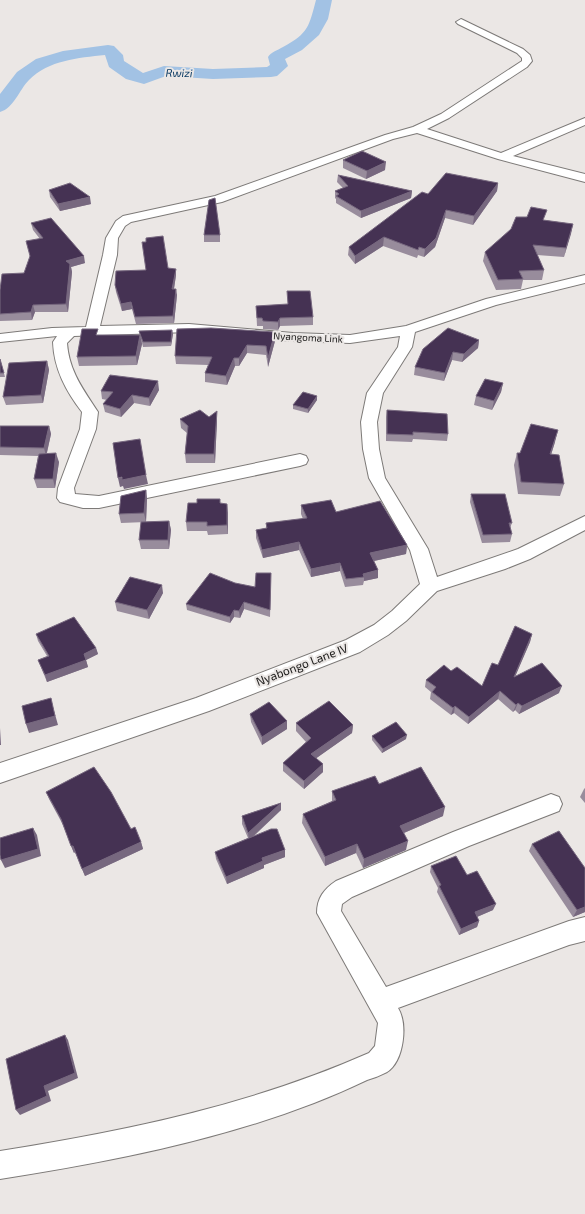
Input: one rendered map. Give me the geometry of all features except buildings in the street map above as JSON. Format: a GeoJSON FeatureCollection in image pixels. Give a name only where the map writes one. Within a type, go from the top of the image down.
{"type":"FeatureCollection","features":[{"type":"Feature","properties":{"kind":"street"},"geometry":{"type":"LineString","coordinates":[[92,330],[110,255],[112,238],[120,224],[127,219],[218,199],[375,142],[417,129],[445,116],[524,65],[527,61],[527,57],[520,51],[461,22]]}},
{"type":"Feature","properties":{"kind":"street"},"geometry":{"type":"LineString","coordinates":[[502,157],[585,120]]}},
{"type":"Feature","properties":{"kind":"street"},"geometry":{"type":"LineString","coordinates":[[417,129],[502,157],[585,178]]}},
{"type":"Feature","properties":{"kind":"street","name":"Nyangoma Link"},"geometry":{"type":"LineString","coordinates":[[0,338],[92,330],[189,328],[321,339],[350,339],[408,330],[491,302],[585,279]]}},
{"type":"Feature","properties":{"kind":"street"},"geometry":{"type":"LineString","coordinates":[[408,330],[405,347],[375,394],[369,422],[371,449],[377,478],[418,549],[425,564],[430,586]]}},
{"type":"Feature","properties":{"kind":"street"},"geometry":{"type":"LineString","coordinates":[[69,332],[60,342],[60,357],[67,376],[78,398],[90,412],[88,430],[66,488],[66,498],[83,502],[99,502],[300,460]]}},
{"type":"Feature","properties":{"kind":"street","name":"Nyabongo Lane IV"},"geometry":{"type":"LineString","coordinates":[[0,773],[202,705],[353,646],[381,630],[399,616],[430,586],[512,559],[585,522]]}},
{"type":"Feature","properties":{"kind":"street"},"geometry":{"type":"LineString","coordinates":[[0,1165],[61,1156],[187,1128],[249,1112],[298,1096],[378,1062],[387,1052],[391,1021],[329,913],[329,905],[334,896],[344,889],[378,874],[551,804]]}},
{"type":"Feature","properties":{"kind":"street"},"geometry":{"type":"LineString","coordinates":[[380,1002],[569,933],[585,929]]}},
{"type":"Feature","properties":{"kind":"waterway","name":"Rwizi"},"geometry":{"type":"LineString","coordinates":[[0,106],[20,79],[32,69],[52,59],[86,52],[108,50],[115,55],[115,63],[132,75],[144,79],[164,71],[213,74],[271,72],[279,66],[276,57],[296,47],[313,31],[320,19],[324,0]]}}]}
